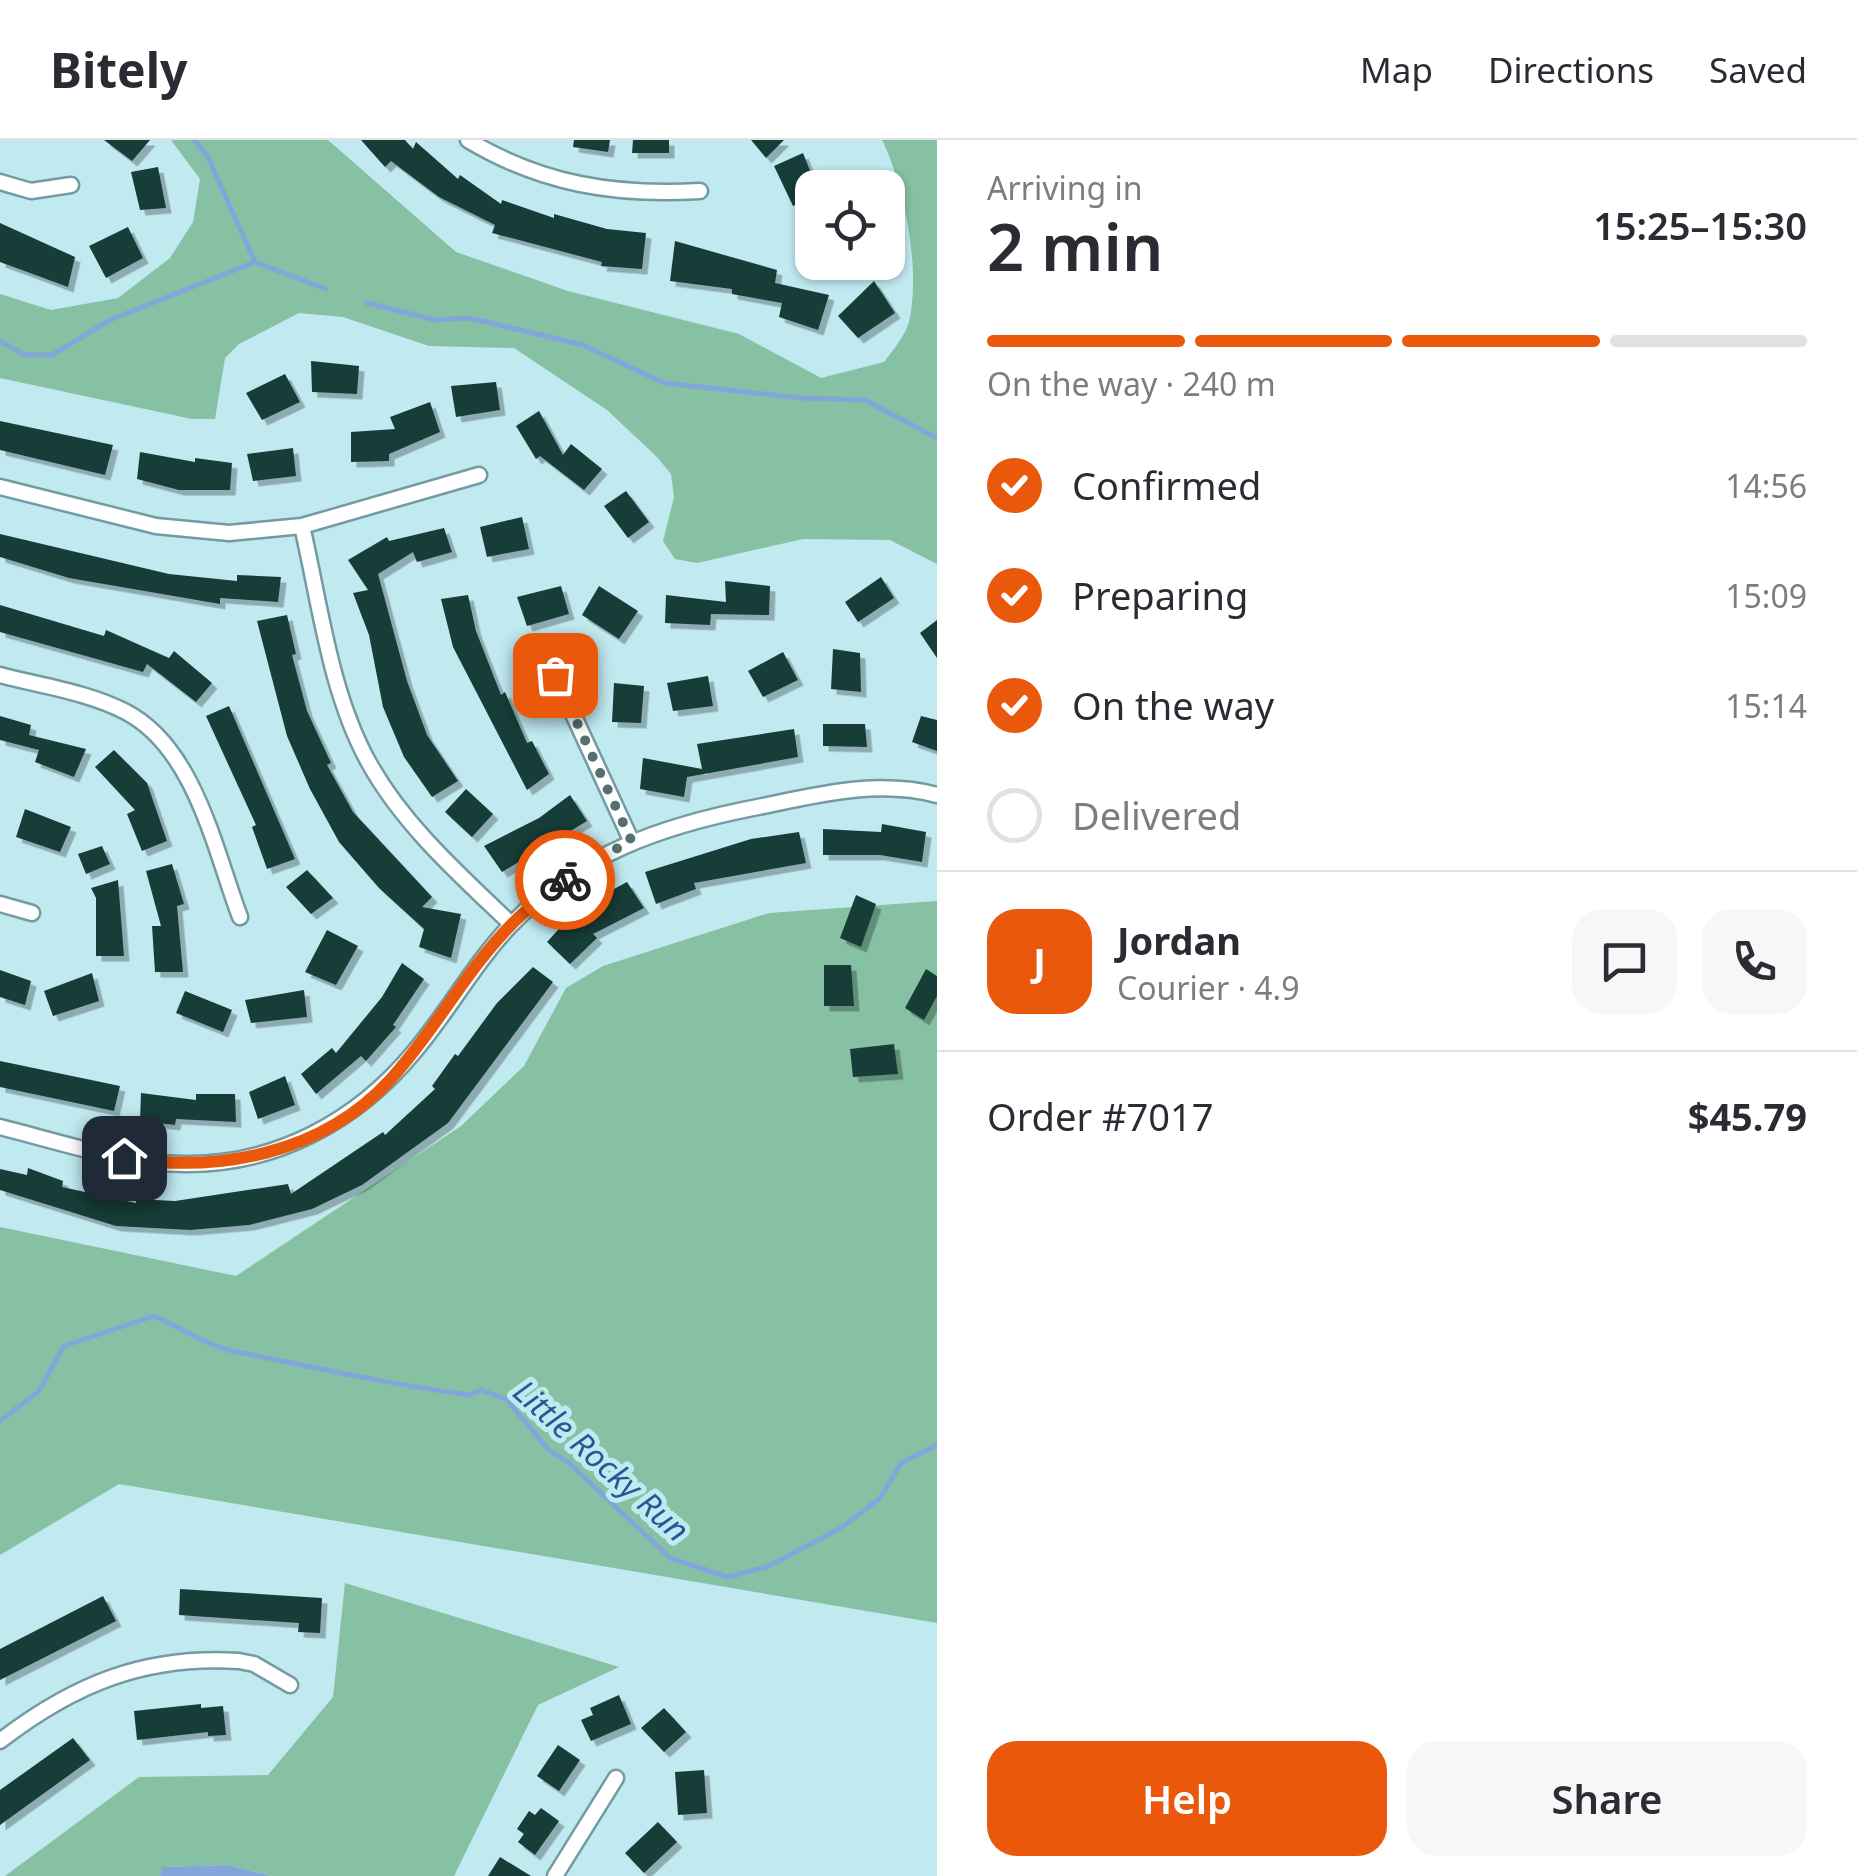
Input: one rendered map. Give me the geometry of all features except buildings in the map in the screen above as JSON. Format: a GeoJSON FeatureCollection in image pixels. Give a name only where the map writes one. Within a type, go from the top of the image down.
{"type":"FeatureCollection","features":[{"type":"Feature","properties":{"kind":"street"},"geometry":{"type":"LineString","coordinates":[[468,140],[554,180],[626,193],[700,191]]}},
{"type":"Feature","properties":{"kind":"street"},"geometry":{"type":"LineString","coordinates":[[0,182],[31,191],[72,185]]}},
{"type":"Feature","properties":{"kind":"street"},"geometry":{"type":"LineString","coordinates":[[0,486],[175,529],[229,533],[302,526],[480,475]]}},
{"type":"Feature","properties":{"kind":"street"},"geometry":{"type":"LineString","coordinates":[[302,526],[339,688],[368,762],[420,834],[512,924]]}},
{"type":"Feature","properties":{"kind":"street"},"geometry":{"type":"LineString","coordinates":[[0,675],[102,702],[155,733],[179,766],[240,917]]}},
{"type":"Feature","properties":{"kind":"street"},"geometry":{"type":"LineString","coordinates":[[555,675],[631,840]]}},
{"type":"Feature","properties":{"kind":"street"},"geometry":{"type":"LineString","coordinates":[[0,1127],[156,1163],[218,1163],[278,1150],[337,1122],[387,1083],[512,924],[576,872],[631,840],[667,826],[840,791],[889,788],[937,794]]}},
{"type":"Feature","properties":{"kind":"street"},"geometry":{"type":"LineString","coordinates":[[0,904],[32,913]]}},
{"type":"Feature","properties":{"kind":"street"},"geometry":{"type":"LineString","coordinates":[[0,1741],[74,1690],[147,1665],[254,1664],[290,1685]]}},
{"type":"Feature","properties":{"kind":"street"},"geometry":{"type":"LineString","coordinates":[[554,1876],[616,1778]]}},
{"type":"Feature","properties":{"kind":"green space"},"geometry":{"type":"Polygon","coordinates":[[[171,140],[328,140],[456,252],[568,291],[739,334],[821,378],[884,362],[905,332],[913,279],[905,170],[894,170],[882,140],[937,140],[937,564],[890,540],[803,539],[697,563],[675,559],[663,541],[674,497],[671,474],[607,410],[514,348],[429,346],[343,317],[299,313],[239,344],[225,358],[215,419],[192,419],[0,378],[0,294],[51,310],[118,298],[170,258],[193,222],[200,179],[171,140]]]}},
{"type":"Feature","properties":{"kind":"green space"},"geometry":{"type":"Polygon","coordinates":[[[937,901],[937,1623],[119,1484],[0,1555],[0,1227],[236,1276],[461,1126],[524,1066],[566,988],[603,966],[769,913],[937,901]]]}},
{"type":"Feature","properties":{"kind":"green space"},"geometry":{"type":"Polygon","coordinates":[[[345,1583],[619,1667],[538,1705],[454,1876],[272,1876],[229,1865],[163,1867],[160,1876],[5,1876],[139,1777],[268,1775],[333,1697],[345,1583]]]}},
{"type":"Feature","properties":{"kind":"water"},"geometry":{"type":"Polygon","coordinates":[[[229,1865],[272,1876],[160,1876],[162,1867],[229,1865]]]}},
{"type":"Feature","properties":{"kind":"waterway"},"geometry":{"type":"LineString","coordinates":[[194,140],[207,155],[255,262]]}},
{"type":"Feature","properties":{"kind":"waterway"},"geometry":{"type":"LineString","coordinates":[[0,341],[25,355],[52,355],[110,320],[255,262],[326,289]]}},
{"type":"Feature","properties":{"kind":"waterway"},"geometry":{"type":"LineString","coordinates":[[367,303],[435,320],[470,318],[583,345],[664,383],[801,398],[865,400],[937,438]]}},
{"type":"Feature","properties":{"kind":"waterway","name":"Little Rocky Run"},"geometry":{"type":"LineString","coordinates":[[0,1421],[39,1391],[64,1346],[154,1316],[233,1351],[439,1391],[469,1395],[481,1390],[506,1399],[549,1450],[569,1463],[670,1558],[728,1577],[769,1566],[841,1528],[880,1498],[901,1463],[937,1445]]}},
{"type":"Feature","properties":{"kind":"way so far"},"geometry":{"type":"LineString","coordinates":[[555,675],[631,840],[565,880]]}},
{"type":"Feature","properties":{"kind":"route"},"geometry":{"type":"LineString","coordinates":[[124,1158],[156,1163],[218,1163],[278,1150],[337,1122],[387,1083],[512,924],[565,880]]}}]}
